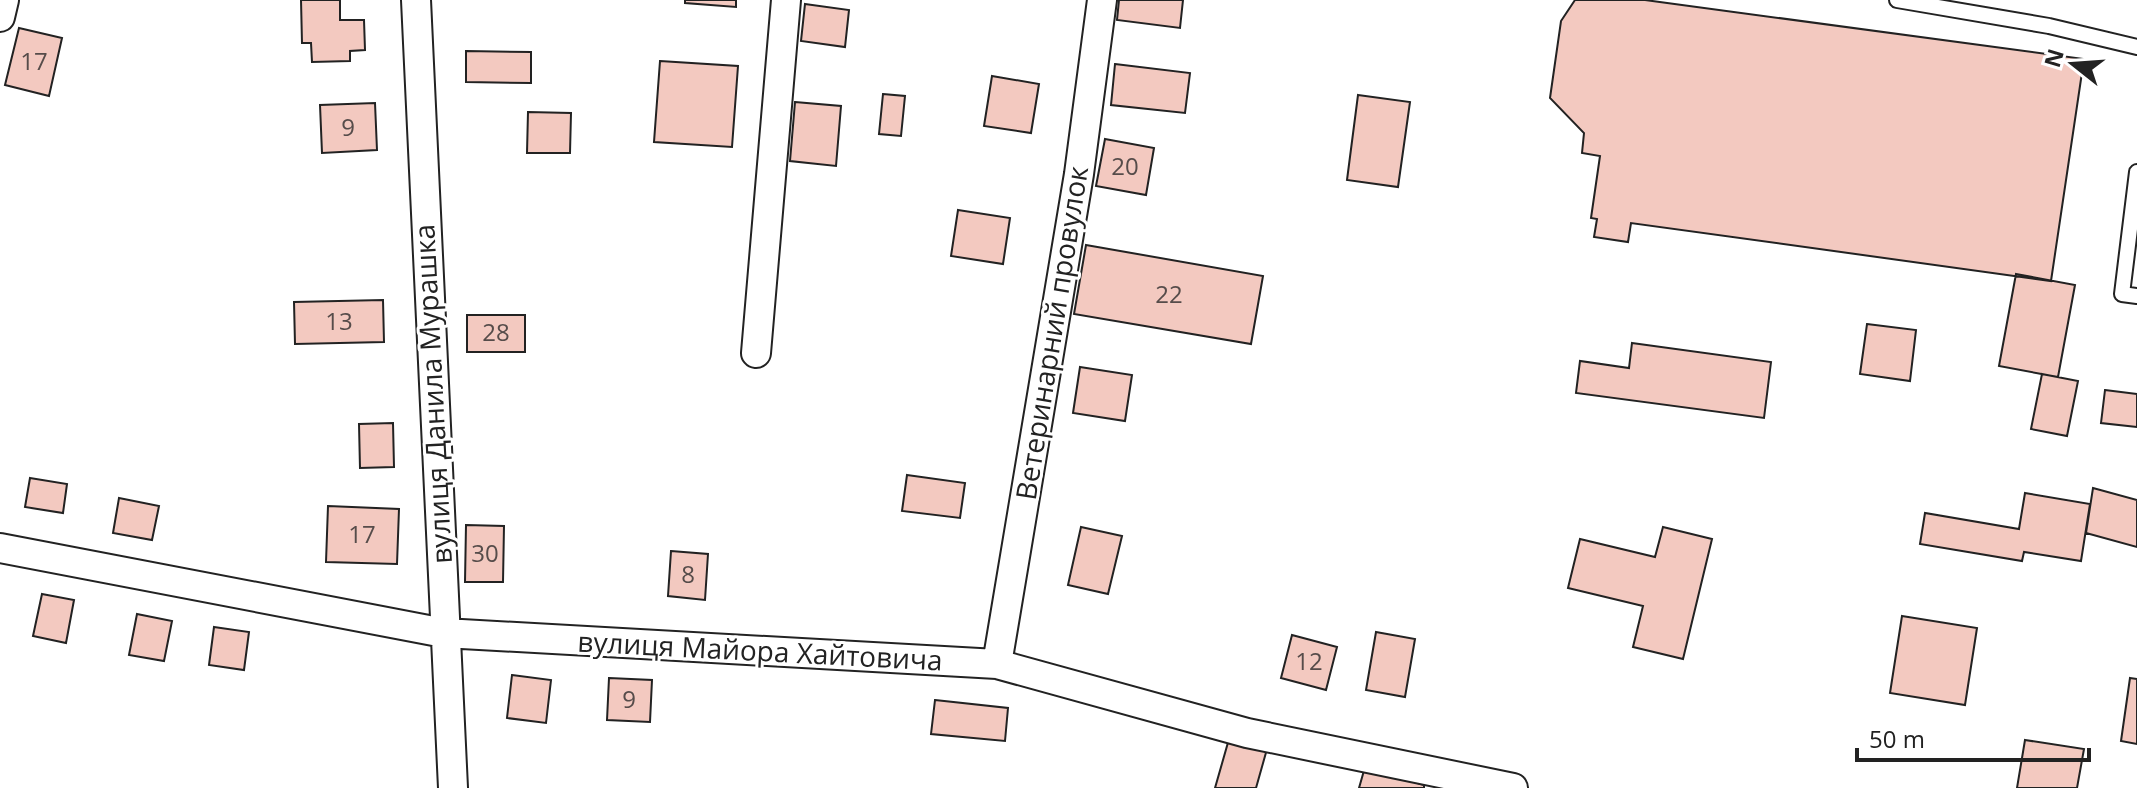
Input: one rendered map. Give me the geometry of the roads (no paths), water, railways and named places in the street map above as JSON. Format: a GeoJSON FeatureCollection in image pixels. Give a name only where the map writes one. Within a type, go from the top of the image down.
{"type":"FeatureCollection","features":[{"type":"Feature","properties":{"kind":"street"},"geometry":{"type":"LineString","coordinates":[[0,17],[4,0]]}},
{"type":"Feature","properties":{"kind":"street","name":"вулиця Данила Мурашка"},"geometry":{"type":"LineString","coordinates":[[416,0],[453,788]]}},
{"type":"Feature","properties":{"kind":"street"},"geometry":{"type":"LineString","coordinates":[[756,353],[786,0]]}},
{"type":"Feature","properties":{"kind":"street","name":"Ветеринарний провулок"},"geometry":{"type":"LineString","coordinates":[[997,664],[1079,174],[1102,0]]}},
{"type":"Feature","properties":{"kind":"street","name":"вулиця Майора Хайтовича"},"geometry":{"type":"LineString","coordinates":[[0,548],[444,633],[997,664],[1247,733],[1513,788]]}},
{"type":"Feature","properties":{"kind":"lane"},"geometry":{"type":"LineString","coordinates":[[1897,0],[2049,26],[2137,47]]}},
{"type":"Feature","properties":{"kind":"lane"},"geometry":{"type":"LineString","coordinates":[[2137,172],[2122,294],[2137,296]]}}]}
